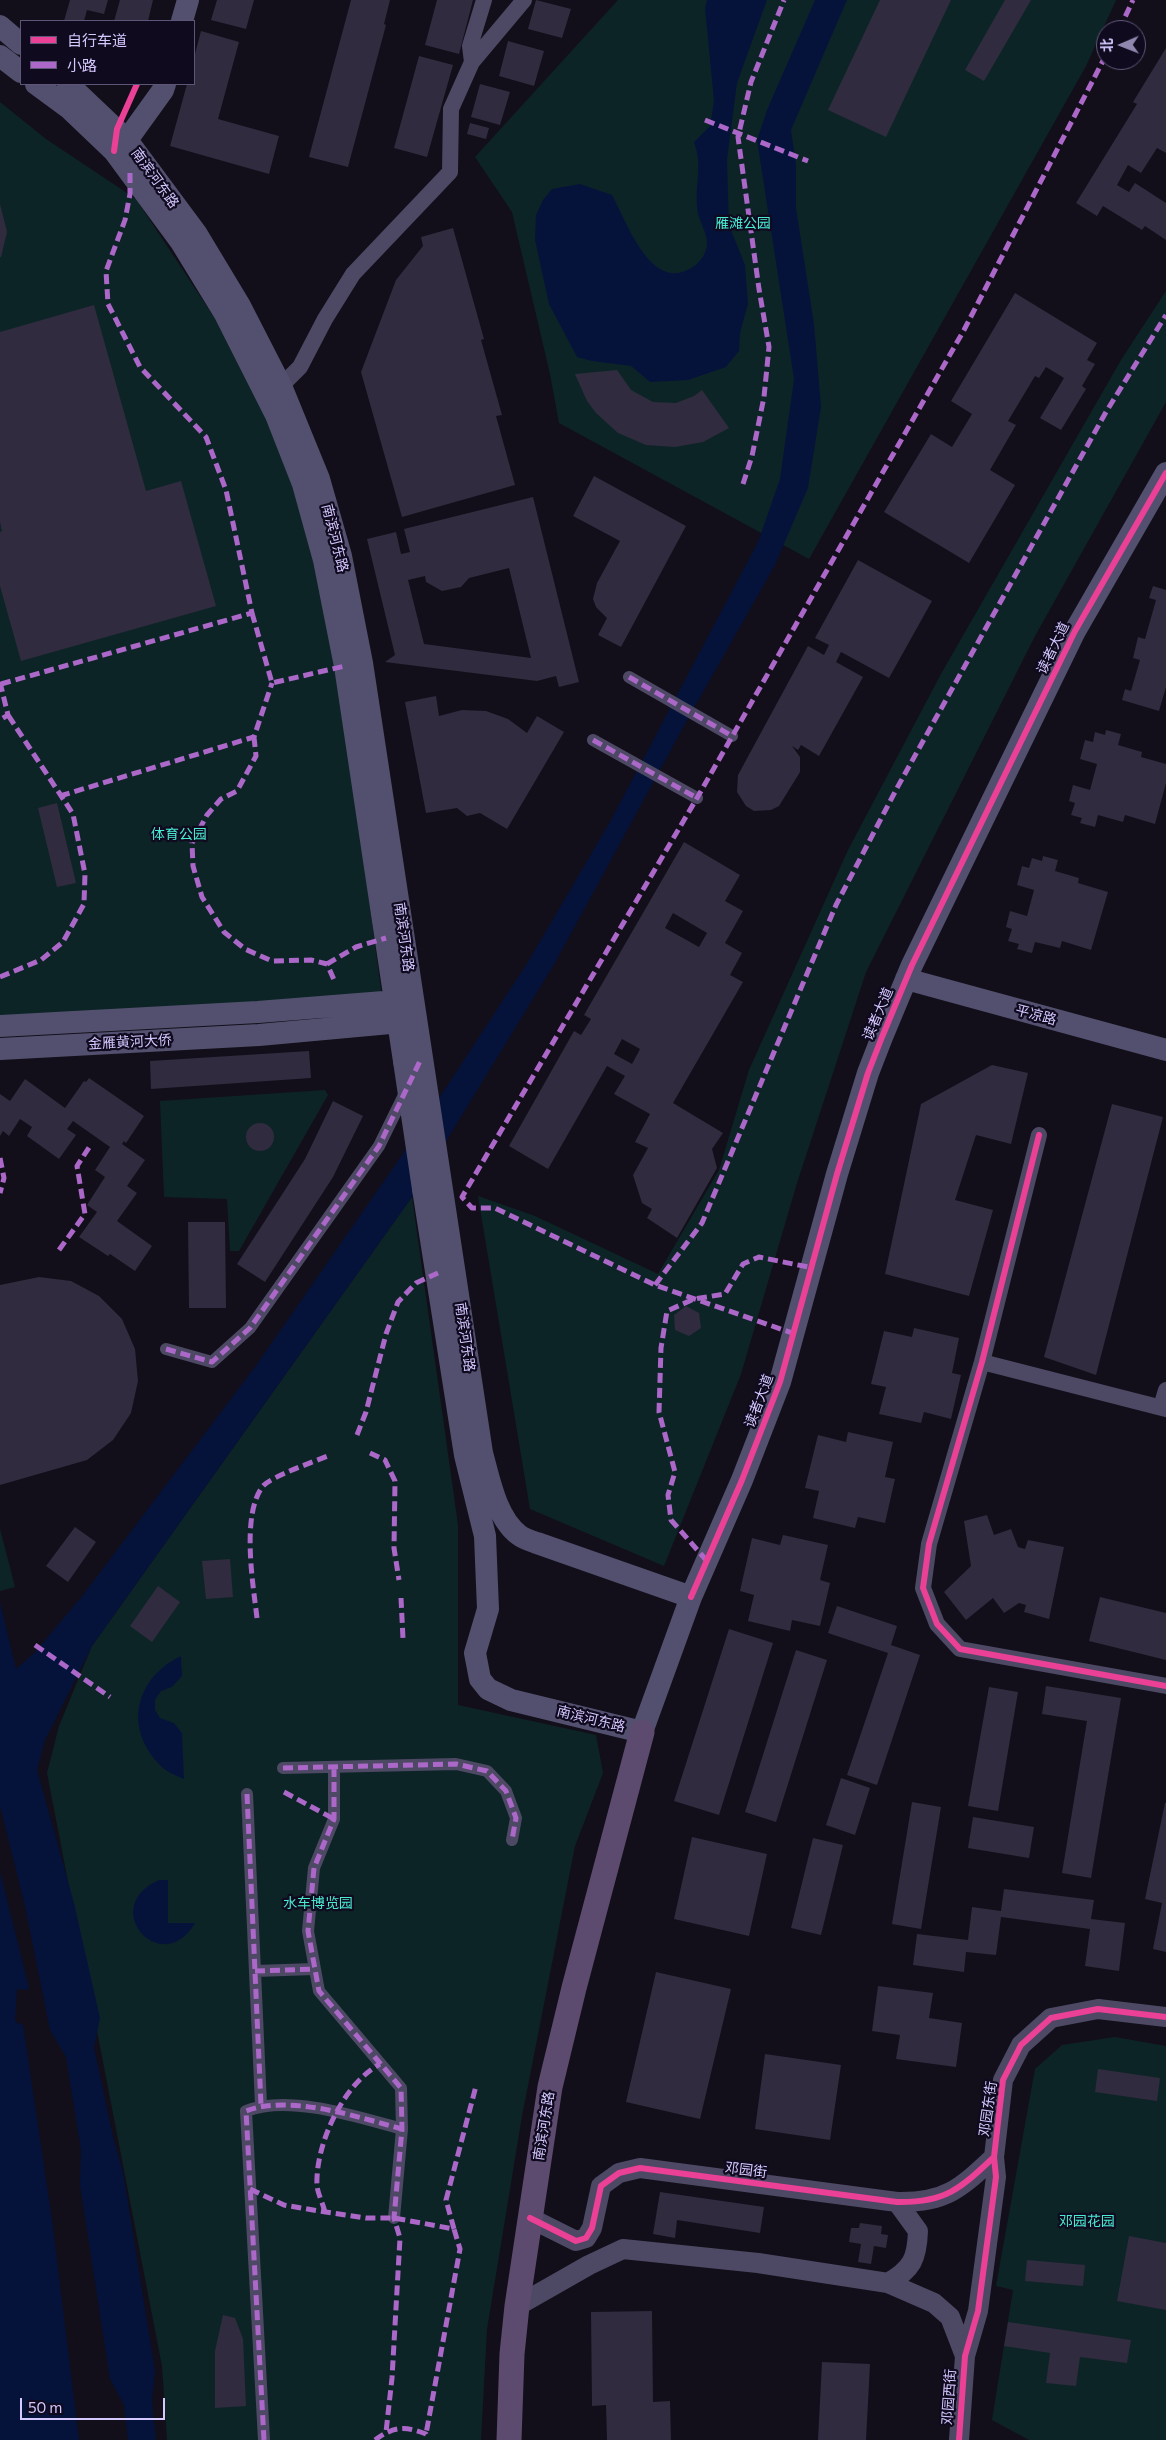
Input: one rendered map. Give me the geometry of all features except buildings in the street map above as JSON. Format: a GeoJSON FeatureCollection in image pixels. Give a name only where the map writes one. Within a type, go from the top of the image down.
{"type":"FeatureCollection","features":[{"type":"Feature","properties":{"kind":"main road"},"geometry":{"type":"LineString","coordinates":[[182,20],[188,0]]}},
{"type":"Feature","properties":{"kind":"main road"},"geometry":{"type":"LineString","coordinates":[[0,26],[20,43]]}},
{"type":"Feature","properties":{"kind":"main road"},"geometry":{"type":"LineString","coordinates":[[0,56],[20,71]]}},
{"type":"Feature","properties":{"kind":"main road","name":"南滨河东路"},"geometry":{"type":"LineString","coordinates":[[37,85],[121,146],[225,314],[276,415],[303,484],[324,560],[345,666],[406,1011]]}},
{"type":"Feature","properties":{"kind":"main road","name":"南滨河东路"},"geometry":{"type":"LineString","coordinates":[[69,85],[196,233],[240,306],[281,386],[319,479],[341,556],[365,681],[412,1060],[432,1188],[482,1453],[492,1486],[508,1522],[519,1535],[691,1597],[642,1732],[574,1988],[550,2087],[517,2306],[512,2354],[509,2440]]}},
{"type":"Feature","properties":{"kind":"main road"},"geometry":{"type":"LineString","coordinates":[[121,146],[163,90],[165,85]]}},
{"type":"Feature","properties":{"kind":"main road","name":"读者大道"},"geometry":{"type":"LineString","coordinates":[[691,1597],[742,1480],[780,1382],[854,1116],[868,1073],[906,979],[1074,631],[1166,472]]}},
{"type":"Feature","properties":{"kind":"main road","name":"平凉路"},"geometry":{"type":"LineString","coordinates":[[906,979],[1166,1050]]}},
{"type":"Feature","properties":{"kind":"main road","name":"金雁黄河大侨"},"geometry":{"type":"LineString","coordinates":[[0,1026],[258,1012],[406,1011]]}},
{"type":"Feature","properties":{"kind":"main road","name":"金雁黄河大侨"},"geometry":{"type":"LineString","coordinates":[[0,1049],[259,1035],[406,1011]]}},
{"type":"Feature","properties":{"kind":"main road","name":"南滨河东路"},"geometry":{"type":"LineString","coordinates":[[432,1188],[465,1455],[485,1536],[488,1609],[475,1653],[480,1679],[493,1692],[511,1700],[642,1732]]}},
{"type":"Feature","properties":{"kind":"street"},"geometry":{"type":"LineString","coordinates":[[472,62],[470,46],[484,0]]}},
{"type":"Feature","properties":{"kind":"street"},"geometry":{"type":"LineString","coordinates":[[281,386],[300,367],[325,319],[353,274],[450,172],[451,109],[472,62],[524,0]]}},
{"type":"Feature","properties":{"kind":"street"},"geometry":{"type":"LineString","coordinates":[[629,677],[732,736]]}},
{"type":"Feature","properties":{"kind":"street"},"geometry":{"type":"LineString","coordinates":[[593,740],[697,798]]}},
{"type":"Feature","properties":{"kind":"street"},"geometry":{"type":"LineString","coordinates":[[166,1349],[212,1362],[250,1328],[378,1146],[412,1060]]}},
{"type":"Feature","properties":{"kind":"street"},"geometry":{"type":"LineString","coordinates":[[1039,1135],[982,1362],[929,1544],[923,1588],[937,1624],[960,1649],[1166,1686]]}},
{"type":"Feature","properties":{"kind":"street"},"geometry":{"type":"LineString","coordinates":[[982,1362],[1164,1408],[1166,1390]]}},
{"type":"Feature","properties":{"kind":"street"},"geometry":{"type":"LineString","coordinates":[[283,1768],[456,1764],[487,1771],[506,1791],[516,1818],[512,1840]]}},
{"type":"Feature","properties":{"kind":"street"},"geometry":{"type":"LineString","coordinates":[[334,1767],[334,1819],[314,1868],[308,1930],[319,1991],[401,2088],[402,2129],[394,2218]]}},
{"type":"Feature","properties":{"kind":"street"},"geometry":{"type":"LineString","coordinates":[[247,1794],[261,2105]]}},
{"type":"Feature","properties":{"kind":"street"},"geometry":{"type":"LineString","coordinates":[[255,1971],[314,1969]]}},
{"type":"Feature","properties":{"kind":"street","name":"邓园东街"},"geometry":{"type":"LineString","coordinates":[[965,2356],[978,2311],[996,2177],[994,2157],[1003,2080],[1021,2045],[1050,2018],[1098,2009],[1166,2017]]}},
{"type":"Feature","properties":{"kind":"street"},"geometry":{"type":"LineString","coordinates":[[264,2440],[246,2111],[261,2105],[307,2105],[402,2129]]}},
{"type":"Feature","properties":{"kind":"street","name":"邓园街"},"geometry":{"type":"LineString","coordinates":[[530,2218],[576,2241],[586,2238],[592,2228],[601,2186],[619,2173],[640,2168],[897,2202],[922,2203],[946,2196],[972,2178],[994,2157]]}},
{"type":"Feature","properties":{"kind":"street"},"geometry":{"type":"LineString","coordinates":[[888,2283],[902,2275],[912,2263],[917,2246],[918,2231],[897,2202]]}},
{"type":"Feature","properties":{"kind":"street"},"geometry":{"type":"LineString","coordinates":[[517,2306],[589,2265],[623,2249],[758,2263],[888,2283],[934,2303],[950,2317],[965,2356]]}},
{"type":"Feature","properties":{"kind":"street","name":"邓园西街"},"geometry":{"type":"LineString","coordinates":[[959,2440],[965,2356]]}},
{"type":"Feature","properties":{"kind":"green space","name":"雁滩公园"},"geometry":{"type":"Polygon","coordinates":[[[618,0],[1116,0],[1107,20],[1096,20],[1096,44],[1086,66],[809,559],[559,423],[550,374],[512,212],[475,157],[618,0]]]}},
{"type":"Feature","properties":{"kind":"green space","name":"体育公园"},"geometry":{"type":"Polygon","coordinates":[[[0,102],[46,139],[136,199],[272,405],[333,627],[383,1005],[0,1021],[0,102]]]}},
{"type":"Feature","properties":{"kind":"green space"},"geometry":{"type":"Polygon","coordinates":[[[1166,291],[1166,402],[1035,636],[866,972],[797,1183],[741,1374],[664,1566],[530,1509],[478,1196],[535,1216],[658,1274],[719,1170],[749,1070],[848,850],[941,674],[1121,360],[1166,291]]]}},
{"type":"Feature","properties":{"kind":"green space"},"geometry":{"type":"Polygon","coordinates":[[[325,1090],[328,1095],[239,1251],[230,1251],[227,1199],[164,1197],[160,1101],[325,1090]]]}},
{"type":"Feature","properties":{"kind":"green space","name":"水车博览园"},"geometry":{"type":"Polygon","coordinates":[[[412,1197],[458,1525],[458,1705],[596,1735],[603,1773],[575,1846],[522,2116],[487,2329],[481,2440],[167,2440],[162,2366],[47,1773],[59,1726],[92,1646],[412,1197]]]}},
{"type":"Feature","properties":{"kind":"green space"},"geometry":{"type":"Polygon","coordinates":[[[0,1529],[15,1587],[0,1591],[0,1529]]]}},
{"type":"Feature","properties":{"kind":"green space","name":"邓园花园"},"geometry":{"type":"Polygon","coordinates":[[[1115,2037],[1166,2046],[1166,2440],[1029,2440],[992,2420],[1013,2290],[996,2286],[1035,2069],[1062,2045],[1115,2037]]]}},
{"type":"Feature","properties":{"kind":"water"},"geometry":{"type":"Polygon","coordinates":[[[707,0],[767,0],[737,83],[727,160],[729,225],[745,265],[748,304],[740,333],[739,351],[726,367],[688,380],[650,382],[631,366],[577,357],[549,304],[535,240],[536,215],[543,200],[552,189],[580,184],[612,195],[642,251],[652,263],[664,271],[677,273],[691,268],[700,261],[706,250],[707,243],[697,211],[698,159],[694,142],[710,126],[714,101],[705,8],[707,0]]]}},
{"type":"Feature","properties":{"kind":"water"},"geometry":{"type":"Polygon","coordinates":[[[815,0],[847,0],[791,130],[796,164],[796,208],[814,324],[821,407],[808,488],[775,565],[686,722],[556,961],[412,1197],[92,1646],[45,1740],[37,1770],[74,1903],[100,2018],[94,2048],[114,2141],[123,2172],[155,2371],[152,2401],[156,2440],[128,2440],[124,2405],[110,2379],[80,2185],[81,2150],[66,2057],[50,2030],[25,1906],[0,1806],[0,1602],[16,1669],[36,1651],[83,1595],[255,1367],[398,1161],[528,962],[611,820],[758,542],[780,479],[794,379],[757,140],[767,110],[815,0]]]}},
{"type":"Feature","properties":{"kind":"water"},"geometry":{"type":"Polygon","coordinates":[[[181,1656],[182,1676],[172,1687],[161,1691],[155,1700],[155,1710],[160,1718],[174,1723],[182,1733],[184,1779],[166,1771],[160,1766],[147,1748],[138,1718],[140,1703],[145,1689],[154,1676],[166,1665],[181,1656]]]}},
{"type":"Feature","properties":{"kind":"water"},"geometry":{"type":"Polygon","coordinates":[[[0,1872],[29,1988],[26,1990],[17,1989],[15,2019],[16,2022],[23,2025],[52,2220],[79,2440],[0,2440],[0,1872]]]}},
{"type":"Feature","properties":{"kind":"water"},"geometry":{"type":"Polygon","coordinates":[[[159,1880],[168,1880],[168,1923],[195,1923],[181,1939],[167,1944],[153,1942],[141,1933],[134,1920],[134,1906],[141,1892],[159,1880]]]}},
{"type":"Feature","properties":{"kind":"marked path"},"geometry":{"type":"LineString","coordinates":[[743,484],[752,456],[764,397],[769,347],[738,137],[751,82],[784,0]]}},
{"type":"Feature","properties":{"kind":"marked path"},"geometry":{"type":"LineString","coordinates":[[1124,20],[1133,0]]}},
{"type":"Feature","properties":{"kind":"marked path"},"geometry":{"type":"LineString","coordinates":[[795,1334],[655,1285],[495,1208],[472,1208],[462,1197],[697,798],[964,330],[1098,70]]}},
{"type":"Feature","properties":{"kind":"marked path"},"geometry":{"type":"LineString","coordinates":[[705,120],[808,161]]}},
{"type":"Feature","properties":{"kind":"marked path"},"geometry":{"type":"LineString","coordinates":[[1,684],[252,613],[226,490],[206,437],[140,367],[108,304],[106,271],[125,220],[130,194],[130,170]]}},
{"type":"Feature","properties":{"kind":"marked path"},"geometry":{"type":"LineString","coordinates":[[655,1285],[702,1223],[836,905],[897,788],[1106,412],[1166,315]]}},
{"type":"Feature","properties":{"kind":"marked path"},"geometry":{"type":"LineString","coordinates":[[252,613],[272,683],[345,666]]}},
{"type":"Feature","properties":{"kind":"marked path"},"geometry":{"type":"LineString","coordinates":[[629,677],[732,736]]}},
{"type":"Feature","properties":{"kind":"marked path"},"geometry":{"type":"LineString","coordinates":[[0,682],[8,715],[0,720]]}},
{"type":"Feature","properties":{"kind":"marked path"},"geometry":{"type":"LineString","coordinates":[[60,796],[254,737],[272,683]]}},
{"type":"Feature","properties":{"kind":"marked path"},"geometry":{"type":"LineString","coordinates":[[0,977],[41,960],[63,942],[84,904],[85,874],[73,814],[8,715]]}},
{"type":"Feature","properties":{"kind":"marked path"},"geometry":{"type":"LineString","coordinates":[[254,737],[256,756],[237,791],[221,799],[207,815],[192,843],[193,866],[202,897],[224,932],[245,949],[272,961],[311,960],[327,964],[335,982]]}},
{"type":"Feature","properties":{"kind":"marked path"},"geometry":{"type":"LineString","coordinates":[[593,740],[697,798]]}},
{"type":"Feature","properties":{"kind":"marked path"},"geometry":{"type":"LineString","coordinates":[[327,964],[356,947],[386,938]]}},
{"type":"Feature","properties":{"kind":"marked path"},"geometry":{"type":"LineString","coordinates":[[166,1349],[212,1362],[250,1328],[379,1146],[421,1059]]}},
{"type":"Feature","properties":{"kind":"marked path"},"geometry":{"type":"LineString","coordinates":[[59,1250],[85,1214],[77,1166],[90,1146]]}},
{"type":"Feature","properties":{"kind":"marked path"},"geometry":{"type":"LineString","coordinates":[[0,1158],[4,1178],[0,1193]]}},
{"type":"Feature","properties":{"kind":"marked path"},"geometry":{"type":"LineString","coordinates":[[707,1561],[671,1520],[668,1495],[675,1472],[659,1412],[661,1348],[667,1311],[694,1299],[725,1294],[743,1264],[759,1257],[813,1268]]}},
{"type":"Feature","properties":{"kind":"marked path"},"geometry":{"type":"LineString","coordinates":[[357,1435],[366,1412],[386,1334],[398,1302],[416,1283],[438,1273]]}},
{"type":"Feature","properties":{"kind":"marked path"},"geometry":{"type":"LineString","coordinates":[[370,1453],[385,1460],[395,1481],[394,1548],[399,1580]]}},
{"type":"Feature","properties":{"kind":"marked path"},"geometry":{"type":"LineString","coordinates":[[257,1618],[250,1550],[250,1531],[256,1498],[263,1486],[268,1482],[284,1473],[330,1455]]}},
{"type":"Feature","properties":{"kind":"marked path"},"geometry":{"type":"LineString","coordinates":[[401,1598],[403,1639]]}},
{"type":"Feature","properties":{"kind":"marked path"},"geometry":{"type":"LineString","coordinates":[[35,1645],[110,1697]]}},
{"type":"Feature","properties":{"kind":"marked path"},"geometry":{"type":"LineString","coordinates":[[283,1768],[456,1764],[487,1771],[506,1791],[516,1818],[512,1840]]}},
{"type":"Feature","properties":{"kind":"marked path"},"geometry":{"type":"LineString","coordinates":[[334,1767],[334,1819],[314,1868],[308,1931],[319,1991],[401,2088],[402,2129],[394,2218],[400,2238],[392,2378],[386,2432]]}},
{"type":"Feature","properties":{"kind":"marked path"},"geometry":{"type":"LineString","coordinates":[[284,1792],[334,1819]]}},
{"type":"Feature","properties":{"kind":"marked path"},"geometry":{"type":"LineString","coordinates":[[247,1794],[261,2105]]}},
{"type":"Feature","properties":{"kind":"marked path"},"geometry":{"type":"LineString","coordinates":[[255,1971],[314,1969]]}},
{"type":"Feature","properties":{"kind":"marked path"},"geometry":{"type":"LineString","coordinates":[[325,2212],[317,2186],[321,2152],[326,2135],[343,2101],[354,2086],[367,2073],[380,2064]]}},
{"type":"Feature","properties":{"kind":"marked path"},"geometry":{"type":"LineString","coordinates":[[454,2229],[446,2200],[476,2086]]}},
{"type":"Feature","properties":{"kind":"marked path"},"geometry":{"type":"LineString","coordinates":[[264,2440],[246,2111],[263,2106],[303,2106],[324,2109],[402,2129]]}},
{"type":"Feature","properties":{"kind":"marked path"},"geometry":{"type":"LineString","coordinates":[[250,2189],[284,2205],[366,2218],[394,2218],[454,2229],[460,2249],[426,2434]]}},
{"type":"Feature","properties":{"kind":"marked path"},"geometry":{"type":"LineString","coordinates":[[375,2440],[388,2432],[400,2429],[419,2431],[426,2434],[428,2438]]}},
{"type":"Feature","properties":{"kind":"cycle path"},"geometry":{"type":"LineString","coordinates":[[114,151],[117,129],[137,85]]}},
{"type":"Feature","properties":{"kind":"cycle path"},"geometry":{"type":"LineString","coordinates":[[691,1597],[742,1480],[780,1382],[837,1174],[868,1073],[912,965],[1075,631],[1166,473]]}},
{"type":"Feature","properties":{"kind":"cycle path"},"geometry":{"type":"LineString","coordinates":[[1039,1135],[982,1362],[929,1544],[923,1588],[937,1624],[960,1649],[1166,1686]]}},
{"type":"Feature","properties":{"kind":"cycle path"},"geometry":{"type":"LineString","coordinates":[[959,2440],[965,2356],[978,2311],[996,2177],[994,2157],[1003,2080],[1021,2045],[1051,2018],[1098,2009],[1166,2017]]}},
{"type":"Feature","properties":{"kind":"cycle path"},"geometry":{"type":"LineString","coordinates":[[530,2218],[576,2241],[586,2238],[592,2228],[601,2186],[619,2173],[640,2168],[897,2202],[914,2202],[940,2197],[951,2192],[971,2178],[994,2157]]}}]}
